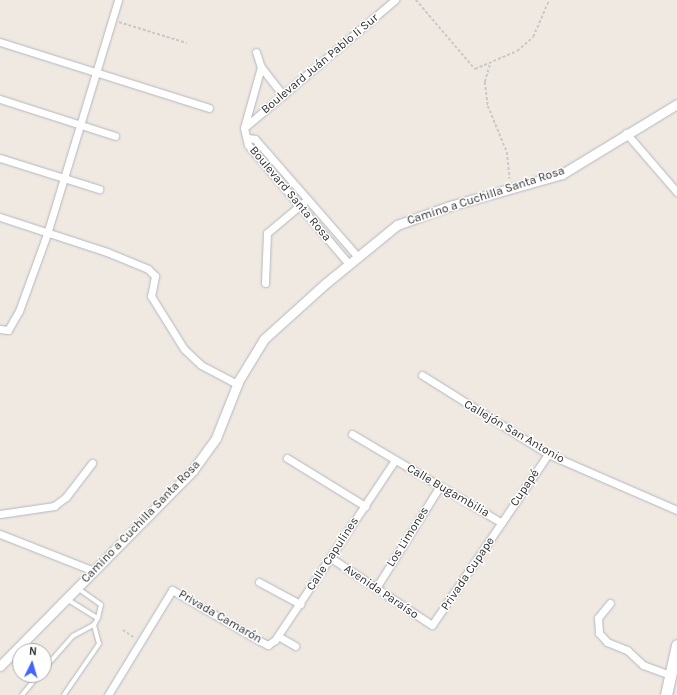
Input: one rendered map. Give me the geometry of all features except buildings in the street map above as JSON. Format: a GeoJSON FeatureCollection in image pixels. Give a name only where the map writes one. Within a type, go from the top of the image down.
{"type":"FeatureCollection","features":[{"type":"Feature","properties":{"kind":"main road"},"geometry":{"type":"LineString","coordinates":[[666,695],[677,645]]}},
{"type":"Feature","properties":{"kind":"street"},"geometry":{"type":"LineString","coordinates":[[0,329],[8,330],[19,311],[47,234],[62,177],[81,125],[95,73],[118,0]]}},
{"type":"Feature","properties":{"kind":"street","name":"Boulevard Juán Pablo Ii Sur"},"geometry":{"type":"LineString","coordinates":[[244,128],[396,0]]}},
{"type":"Feature","properties":{"kind":"street"},"geometry":{"type":"LineString","coordinates":[[0,42],[210,108]]}},
{"type":"Feature","properties":{"kind":"street"},"geometry":{"type":"LineString","coordinates":[[256,52],[261,68],[283,95]]}},
{"type":"Feature","properties":{"kind":"street"},"geometry":{"type":"LineString","coordinates":[[248,138],[244,128],[261,68]]}},
{"type":"Feature","properties":{"kind":"street"},"geometry":{"type":"LineString","coordinates":[[0,99],[115,136]]}},
{"type":"Feature","properties":{"kind":"street","name":"Camino a Cuchilla Santa Rosa"},"geometry":{"type":"LineString","coordinates":[[0,666],[193,470],[216,438],[238,384],[264,339],[349,264],[397,225],[562,174],[626,133],[677,104]]}},
{"type":"Feature","properties":{"kind":"street"},"geometry":{"type":"LineString","coordinates":[[626,133],[677,192]]}},
{"type":"Feature","properties":{"kind":"street","name":"Boulevard Santa Rosa"},"geometry":{"type":"LineString","coordinates":[[349,264],[301,204],[248,145],[248,138],[255,139],[310,198],[358,257]]}},
{"type":"Feature","properties":{"kind":"street"},"geometry":{"type":"LineString","coordinates":[[0,158],[99,189]]}},
{"type":"Feature","properties":{"kind":"street"},"geometry":{"type":"LineString","coordinates":[[265,282],[267,233],[310,198]]}},
{"type":"Feature","properties":{"kind":"street"},"geometry":{"type":"LineString","coordinates":[[0,217],[47,234],[107,252],[148,269],[155,276],[151,296],[184,349],[201,365],[238,384]]}},
{"type":"Feature","properties":{"kind":"street","name":"Callejón San Antonio"},"geometry":{"type":"LineString","coordinates":[[422,375],[548,454],[677,510]]}},
{"type":"Feature","properties":{"kind":"street","name":"Calle Bugambilia"},"geometry":{"type":"LineString","coordinates":[[352,434],[502,522]]}},
{"type":"Feature","properties":{"kind":"street","name":"Cupapé"},"geometry":{"type":"LineString","coordinates":[[502,522],[548,454]]}},
{"type":"Feature","properties":{"kind":"street"},"geometry":{"type":"LineString","coordinates":[[287,458],[365,506]]}},
{"type":"Feature","properties":{"kind":"street","name":"Calle Capulines"},"geometry":{"type":"LineString","coordinates":[[268,645],[278,636],[300,604],[395,460]]}},
{"type":"Feature","properties":{"kind":"street"},"geometry":{"type":"LineString","coordinates":[[0,514],[54,506],[66,497],[92,463]]}},
{"type":"Feature","properties":{"kind":"street","name":"Los Limones"},"geometry":{"type":"LineString","coordinates":[[376,588],[440,486]]}},
{"type":"Feature","properties":{"kind":"street","name":"Privada Cupape"},"geometry":{"type":"LineString","coordinates":[[432,625],[502,522]]}},
{"type":"Feature","properties":{"kind":"street"},"geometry":{"type":"LineString","coordinates":[[0,534],[94,571]]}},
{"type":"Feature","properties":{"kind":"street","name":"Avenida Paraíso"},"geometry":{"type":"LineString","coordinates":[[331,558],[432,625]]}},
{"type":"Feature","properties":{"kind":"street"},"geometry":{"type":"LineString","coordinates":[[259,582],[300,604]]}},
{"type":"Feature","properties":{"kind":"street","name":"Privada Camarón"},"geometry":{"type":"LineString","coordinates":[[141,641],[172,590],[268,645]]}},
{"type":"Feature","properties":{"kind":"street"},"geometry":{"type":"LineString","coordinates":[[610,603],[598,618],[599,633],[607,642],[627,650],[643,665],[670,675]]}},
{"type":"Feature","properties":{"kind":"street"},"geometry":{"type":"LineString","coordinates":[[278,636],[294,646]]}},
{"type":"Feature","properties":{"kind":"street"},"geometry":{"type":"LineString","coordinates":[[108,695],[141,641]]}},
{"type":"Feature","properties":{"kind":"lane"},"geometry":{"type":"LineString","coordinates":[[52,660],[73,636],[94,625],[98,618],[101,605],[77,588]]}},
{"type":"Feature","properties":{"kind":"lane"},"geometry":{"type":"LineString","coordinates":[[66,599],[98,618]]}},
{"type":"Feature","properties":{"kind":"lane"},"geometry":{"type":"LineString","coordinates":[[64,695],[99,644],[94,625]]}},
{"type":"Feature","properties":{"kind":"lane"},"geometry":{"type":"LineString","coordinates":[[22,695],[32,683]]}},
{"type":"Feature","properties":{"kind":"path"},"geometry":{"type":"LineString","coordinates":[[416,0],[476,70],[490,65],[533,37],[549,0]]}},
{"type":"Feature","properties":{"kind":"path"},"geometry":{"type":"LineString","coordinates":[[112,19],[187,44]]}},
{"type":"Feature","properties":{"kind":"path"},"geometry":{"type":"LineString","coordinates":[[490,65],[485,82],[488,106],[507,152],[512,189]]}},
{"type":"Feature","properties":{"kind":"path"},"geometry":{"type":"LineString","coordinates":[[123,630],[141,641]]}}]}
